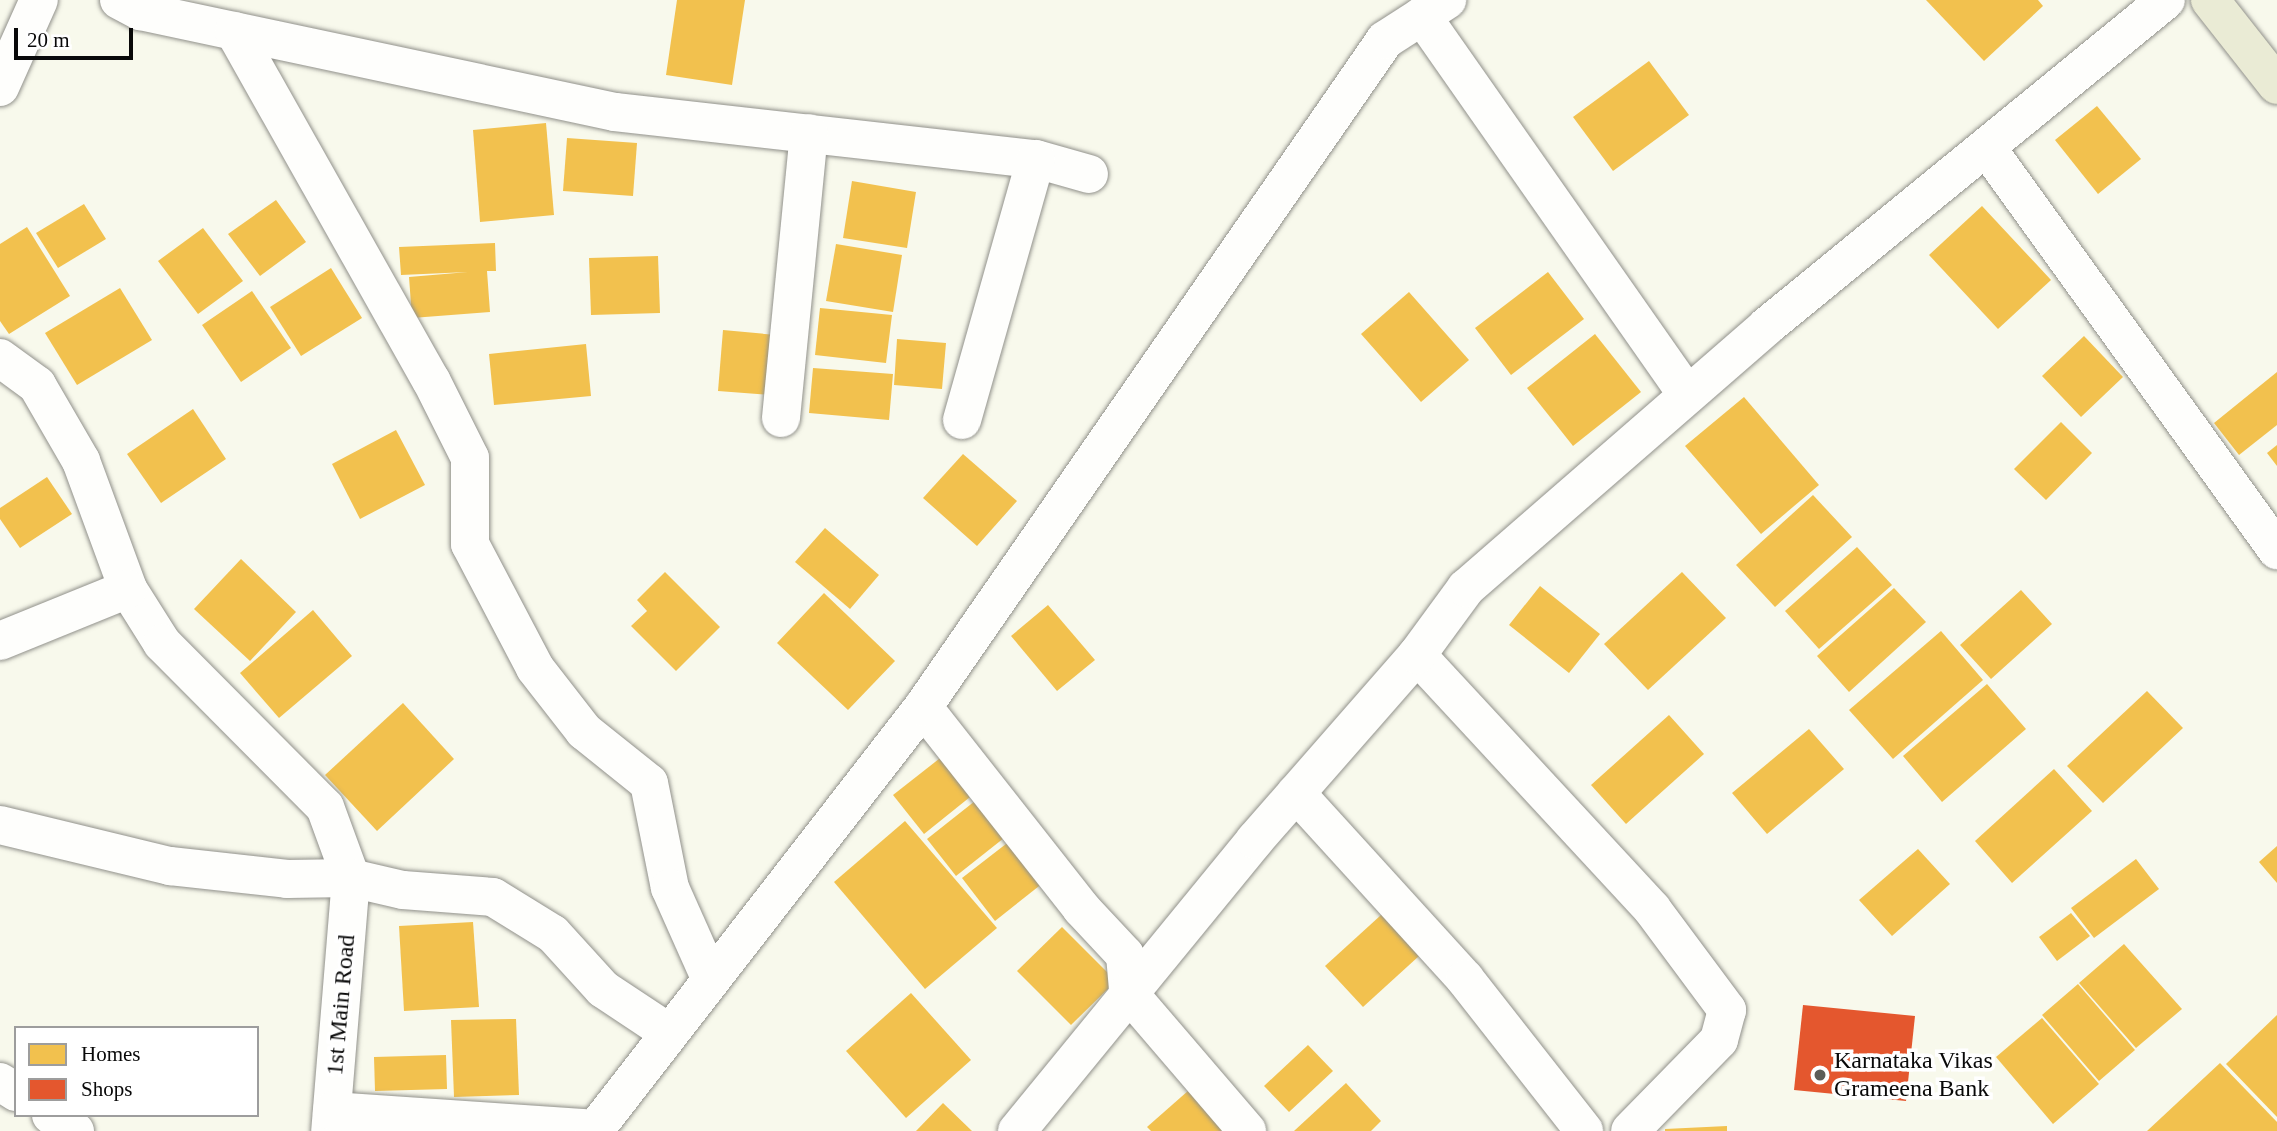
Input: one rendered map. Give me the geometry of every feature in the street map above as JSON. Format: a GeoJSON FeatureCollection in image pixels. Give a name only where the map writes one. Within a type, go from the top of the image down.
{"type":"FeatureCollection","features":[{"type":"Feature","properties":{"kind":"main road"},"geometry":{"type":"LineString","coordinates":[[2210,0],[2277,85]]}},
{"type":"Feature","properties":{"kind":"street"},"geometry":{"type":"LineString","coordinates":[[0,87],[39,0]]}},
{"type":"Feature","properties":{"kind":"street"},"geometry":{"type":"LineString","coordinates":[[119,0],[141,11],[615,111],[1036,159],[1088,174]]}},
{"type":"Feature","properties":{"kind":"street"},"geometry":{"type":"LineString","coordinates":[[1017,1131],[1128,992],[1417,655],[1466,588],[1688,396],[2166,0]]}},
{"type":"Feature","properties":{"kind":"street"},"geometry":{"type":"LineString","coordinates":[[331,1121],[595,1130],[668,1032],[923,707],[1385,40],[1435,8],[1688,396]]}},
{"type":"Feature","properties":{"kind":"street"},"geometry":{"type":"LineString","coordinates":[[234,31],[431,380],[470,458],[470,544],[535,668],[584,730],[649,783],[670,888],[710,978]]}},
{"type":"Feature","properties":{"kind":"street"},"geometry":{"type":"LineString","coordinates":[[781,418],[809,133]]}},
{"type":"Feature","properties":{"kind":"street"},"geometry":{"type":"LineString","coordinates":[[1987,148],[2277,550]]}},
{"type":"Feature","properties":{"kind":"street"},"geometry":{"type":"LineString","coordinates":[[962,420],[1036,159]]}},
{"type":"Feature","properties":{"kind":"street"},"geometry":{"type":"LineString","coordinates":[[0,358],[37,385],[81,461],[128,589],[162,643],[325,807],[351,878]]}},
{"type":"Feature","properties":{"kind":"street"},"geometry":{"type":"LineString","coordinates":[[0,641],[128,589]]}},
{"type":"Feature","properties":{"kind":"street"},"geometry":{"type":"LineString","coordinates":[[1417,655],[1652,909],[1727,1010],[1719,1040],[1630,1131]]}},
{"type":"Feature","properties":{"kind":"street"},"geometry":{"type":"LineString","coordinates":[[923,707],[1082,908],[1125,955],[1128,992],[1247,1131]]}},
{"type":"Feature","properties":{"kind":"street"},"geometry":{"type":"LineString","coordinates":[[1296,793],[1465,979],[1584,1131]]}},
{"type":"Feature","properties":{"kind":"street"},"geometry":{"type":"LineString","coordinates":[[0,825],[170,866],[286,879],[351,878],[403,890],[493,897],[553,934],[603,989],[668,1032]]}},
{"type":"Feature","properties":{"kind":"street","name":"1st Main Road"},"geometry":{"type":"LineString","coordinates":[[331,1121],[351,878]]}},
{"type":"Feature","properties":{"kind":"street"},"geometry":{"type":"LineString","coordinates":[[54,1117],[75,1131]]}},
{"type":"Feature","properties":{"kind":"building: Homes"},"geometry":{"type":"Polygon","coordinates":[[[677,0],[745,0],[732,85],[666,75],[677,0]]]}},
{"type":"Feature","properties":{"kind":"building: Homes"},"geometry":{"type":"Polygon","coordinates":[[[1926,0],[2038,0],[2043,6],[1984,61],[1926,0]]]}},
{"type":"Feature","properties":{"kind":"building: Homes"},"geometry":{"type":"Polygon","coordinates":[[[1649,61],[1689,115],[1613,171],[1573,117],[1649,61]]]}},
{"type":"Feature","properties":{"kind":"building: Homes"},"geometry":{"type":"Polygon","coordinates":[[[2097,106],[2141,159],[2098,194],[2055,140],[2097,106]]]}},
{"type":"Feature","properties":{"kind":"building: Homes"},"geometry":{"type":"Polygon","coordinates":[[[546,123],[554,215],[480,222],[473,130],[546,123]]]}},
{"type":"Feature","properties":{"kind":"building: Homes"},"geometry":{"type":"Polygon","coordinates":[[[567,138],[637,143],[633,196],[563,191],[567,138]]]}},
{"type":"Feature","properties":{"kind":"building: Homes"},"geometry":{"type":"Polygon","coordinates":[[[852,181],[916,192],[907,248],[843,238],[852,181]]]}},
{"type":"Feature","properties":{"kind":"building: Homes"},"geometry":{"type":"Polygon","coordinates":[[[276,200],[306,242],[260,276],[228,234],[276,200]]]}},
{"type":"Feature","properties":{"kind":"building: Homes"},"geometry":{"type":"Polygon","coordinates":[[[84,204],[106,239],[58,268],[36,233],[84,204]]]}},
{"type":"Feature","properties":{"kind":"building: Homes"},"geometry":{"type":"Polygon","coordinates":[[[1982,206],[2051,280],[1998,329],[1929,255],[1982,206]]]}},
{"type":"Feature","properties":{"kind":"building: Homes"},"geometry":{"type":"Polygon","coordinates":[[[27,227],[70,296],[9,334],[0,321],[0,244],[27,227]]]}},
{"type":"Feature","properties":{"kind":"building: Homes"},"geometry":{"type":"Polygon","coordinates":[[[203,228],[243,281],[198,314],[158,261],[203,228]]]}},
{"type":"Feature","properties":{"kind":"building: Homes"},"geometry":{"type":"Polygon","coordinates":[[[495,243],[496,271],[487,271],[490,312],[412,318],[409,277],[468,272],[401,275],[399,247],[495,243]]]}},
{"type":"Feature","properties":{"kind":"building: Homes"},"geometry":{"type":"Polygon","coordinates":[[[836,244],[902,255],[893,312],[826,301],[836,244]]]}},
{"type":"Feature","properties":{"kind":"building: Homes"},"geometry":{"type":"Polygon","coordinates":[[[658,256],[660,313],[591,315],[589,258],[658,256]]]}},
{"type":"Feature","properties":{"kind":"building: Homes"},"geometry":{"type":"Polygon","coordinates":[[[331,268],[362,318],[301,356],[270,307],[331,268]]]}},
{"type":"Feature","properties":{"kind":"building: Homes"},"geometry":{"type":"Polygon","coordinates":[[[1548,272],[1584,319],[1511,375],[1475,328],[1548,272]]]}},
{"type":"Feature","properties":{"kind":"building: Homes"},"geometry":{"type":"Polygon","coordinates":[[[120,288],[152,340],[77,385],[45,333],[120,288]]]}},
{"type":"Feature","properties":{"kind":"building: Homes"},"geometry":{"type":"Polygon","coordinates":[[[252,291],[291,348],[241,382],[202,325],[252,291]]]}},
{"type":"Feature","properties":{"kind":"building: Homes"},"geometry":{"type":"Polygon","coordinates":[[[1409,292],[1469,360],[1421,402],[1361,334],[1409,292]]]}},
{"type":"Feature","properties":{"kind":"building: Homes"},"geometry":{"type":"Polygon","coordinates":[[[820,308],[892,315],[886,363],[815,355],[820,308]]]}},
{"type":"Feature","properties":{"kind":"building: Homes"},"geometry":{"type":"Polygon","coordinates":[[[723,330],[776,335],[771,395],[718,391],[723,330]]]}},
{"type":"Feature","properties":{"kind":"building: Homes"},"geometry":{"type":"Polygon","coordinates":[[[1595,334],[1641,392],[1573,446],[1527,388],[1595,334]]]}},
{"type":"Feature","properties":{"kind":"building: Homes"},"geometry":{"type":"Polygon","coordinates":[[[2084,336],[2123,377],[2081,417],[2042,376],[2084,336]]]}},
{"type":"Feature","properties":{"kind":"building: Homes"},"geometry":{"type":"Polygon","coordinates":[[[897,339],[946,343],[942,389],[894,385],[897,339]]]}},
{"type":"Feature","properties":{"kind":"building: Homes"},"geometry":{"type":"Polygon","coordinates":[[[586,344],[591,396],[494,405],[489,354],[586,344]]]}},
{"type":"Feature","properties":{"kind":"building: Homes"},"geometry":{"type":"Polygon","coordinates":[[[813,368],[893,374],[889,420],[809,413],[813,368]]]}},
{"type":"Feature","properties":{"kind":"building: Homes"},"geometry":{"type":"Polygon","coordinates":[[[2277,372],[2277,425],[2239,455],[2214,423],[2277,372]]]}},
{"type":"Feature","properties":{"kind":"building: Homes"},"geometry":{"type":"Polygon","coordinates":[[[1744,397],[1819,485],[1761,534],[1685,446],[1744,397]]]}},
{"type":"Feature","properties":{"kind":"building: Homes"},"geometry":{"type":"Polygon","coordinates":[[[193,409],[226,459],[161,503],[127,454],[193,409]]]}},
{"type":"Feature","properties":{"kind":"building: Homes"},"geometry":{"type":"Polygon","coordinates":[[[2061,422],[2092,453],[2046,500],[2014,469],[2061,422]]]}},
{"type":"Feature","properties":{"kind":"building: Homes"},"geometry":{"type":"Polygon","coordinates":[[[396,430],[425,485],[360,519],[332,464],[396,430]]]}},
{"type":"Feature","properties":{"kind":"building: Homes"},"geometry":{"type":"Polygon","coordinates":[[[2277,445],[2277,466],[2267,453],[2277,445]]]}},
{"type":"Feature","properties":{"kind":"building: Homes"},"geometry":{"type":"Polygon","coordinates":[[[963,454],[1017,501],[977,546],[923,498],[963,454]]]}},
{"type":"Feature","properties":{"kind":"building: Homes"},"geometry":{"type":"Polygon","coordinates":[[[47,477],[72,514],[20,548],[0,519],[0,508],[47,477]]]}},
{"type":"Feature","properties":{"kind":"building: Homes"},"geometry":{"type":"Polygon","coordinates":[[[1813,495],[1852,537],[1775,607],[1736,565],[1813,495]]]}},
{"type":"Feature","properties":{"kind":"building: Homes"},"geometry":{"type":"Polygon","coordinates":[[[825,528],[879,575],[850,609],[795,562],[825,528]]]}},
{"type":"Feature","properties":{"kind":"building: Homes"},"geometry":{"type":"Polygon","coordinates":[[[1857,547],[1892,585],[1819,649],[1785,611],[1857,547]]]}},
{"type":"Feature","properties":{"kind":"building: Homes"},"geometry":{"type":"Polygon","coordinates":[[[241,559],[296,612],[250,661],[194,609],[241,559]]]}},
{"type":"Feature","properties":{"kind":"building: Homes"},"geometry":{"type":"Polygon","coordinates":[[[665,572],[720,627],[676,671],[631,626],[647,611],[637,600],[665,572]]]}},
{"type":"Feature","properties":{"kind":"building: Homes"},"geometry":{"type":"Polygon","coordinates":[[[1682,572],[1726,618],[1648,690],[1604,644],[1682,572]]]}},
{"type":"Feature","properties":{"kind":"building: Homes"},"geometry":{"type":"Polygon","coordinates":[[[1540,586],[1600,634],[1569,673],[1509,625],[1540,586]]]}},
{"type":"Feature","properties":{"kind":"building: Homes"},"geometry":{"type":"Polygon","coordinates":[[[1894,588],[1926,622],[1849,692],[1817,656],[1894,588]]]}},
{"type":"Feature","properties":{"kind":"building: Homes"},"geometry":{"type":"Polygon","coordinates":[[[2021,590],[2052,624],[1991,679],[1960,645],[2021,590]]]}},
{"type":"Feature","properties":{"kind":"building: Homes"},"geometry":{"type":"Polygon","coordinates":[[[824,593],[895,661],[848,710],[777,643],[824,593]]]}},
{"type":"Feature","properties":{"kind":"building: Homes"},"geometry":{"type":"Polygon","coordinates":[[[1048,605],[1095,660],[1057,691],[1011,636],[1048,605]]]}},
{"type":"Feature","properties":{"kind":"building: Homes"},"geometry":{"type":"Polygon","coordinates":[[[313,610],[352,656],[279,718],[240,673],[313,610]]]}},
{"type":"Feature","properties":{"kind":"building: Homes"},"geometry":{"type":"Polygon","coordinates":[[[1941,631],[1983,680],[1893,759],[1849,710],[1941,631]]]}},
{"type":"Feature","properties":{"kind":"building: Homes"},"geometry":{"type":"Polygon","coordinates":[[[1987,684],[2026,729],[1942,802],[1903,756],[1987,684]]]}},
{"type":"Feature","properties":{"kind":"building: Homes"},"geometry":{"type":"Polygon","coordinates":[[[2147,691],[2183,728],[2103,803],[2067,766],[2147,691]]]}},
{"type":"Feature","properties":{"kind":"building: Homes"},"geometry":{"type":"Polygon","coordinates":[[[403,703],[454,759],[377,831],[325,775],[403,703]]]}},
{"type":"Feature","properties":{"kind":"building: Homes"},"geometry":{"type":"Polygon","coordinates":[[[1669,715],[1704,754],[1626,824],[1591,785],[1669,715]]]}},
{"type":"Feature","properties":{"kind":"building: Homes"},"geometry":{"type":"Polygon","coordinates":[[[1809,729],[1844,769],[1767,834],[1732,793],[1809,729]]]}},
{"type":"Feature","properties":{"kind":"building: Homes"},"geometry":{"type":"Polygon","coordinates":[[[944,755],[975,793],[924,834],[893,795],[944,755]]]}},
{"type":"Feature","properties":{"kind":"building: Homes"},"geometry":{"type":"Polygon","coordinates":[[[2054,769],[2092,811],[2012,883],[1975,841],[2054,769]]]}},
{"type":"Feature","properties":{"kind":"building: Homes"},"geometry":{"type":"Polygon","coordinates":[[[975,801],[1004,838],[956,876],[927,839],[975,801]]]}},
{"type":"Feature","properties":{"kind":"building: Homes"},"geometry":{"type":"Polygon","coordinates":[[[905,821],[997,928],[925,989],[834,882],[905,821]]]}},
{"type":"Feature","properties":{"kind":"building: Homes"},"geometry":{"type":"Polygon","coordinates":[[[1015,837],[1048,879],[995,921],[962,878],[1015,837]]]}},
{"type":"Feature","properties":{"kind":"building: Homes"},"geometry":{"type":"Polygon","coordinates":[[[2277,846],[2277,883],[2259,862],[2277,846]]]}},
{"type":"Feature","properties":{"kind":"building: Homes"},"geometry":{"type":"Polygon","coordinates":[[[1918,849],[1950,884],[1892,936],[1859,900],[1918,849]]]}},
{"type":"Feature","properties":{"kind":"building: Homes"},"geometry":{"type":"Polygon","coordinates":[[[2136,859],[2159,889],[2094,938],[2071,908],[2136,859]]]}},
{"type":"Feature","properties":{"kind":"building: Homes"},"geometry":{"type":"Polygon","coordinates":[[[1392,905],[1430,946],[1363,1007],[1325,966],[1392,905]]]}},
{"type":"Feature","properties":{"kind":"building: Homes"},"geometry":{"type":"Polygon","coordinates":[[[2071,913],[2090,936],[2057,961],[2039,937],[2071,913]]]}},
{"type":"Feature","properties":{"kind":"building: Homes"},"geometry":{"type":"Polygon","coordinates":[[[473,922],[479,1007],[404,1011],[399,926],[473,922]]]}},
{"type":"Feature","properties":{"kind":"building: Homes"},"geometry":{"type":"Polygon","coordinates":[[[1062,927],[1116,981],[1071,1025],[1017,971],[1062,927]]]}},
{"type":"Feature","properties":{"kind":"building: Homes"},"geometry":{"type":"Polygon","coordinates":[[[2124,944],[2182,1009],[2136,1048],[2079,983],[2124,944]]]}},
{"type":"Feature","properties":{"kind":"building: Homes"},"geometry":{"type":"Polygon","coordinates":[[[2078,984],[2135,1050],[2099,1081],[2042,1015],[2078,984]]]}},
{"type":"Feature","properties":{"kind":"building: Homes"},"geometry":{"type":"Polygon","coordinates":[[[911,993],[971,1060],[906,1118],[846,1051],[911,993]]]}},
{"type":"Feature","properties":{"kind":"building: Homes"},"geometry":{"type":"Polygon","coordinates":[[[2277,1015],[2277,1117],[2226,1064],[2277,1015]]]}},
{"type":"Feature","properties":{"kind":"building: Homes"},"geometry":{"type":"Polygon","coordinates":[[[2042,1018],[2099,1084],[2053,1124],[1996,1057],[2042,1018]]]}},
{"type":"Feature","properties":{"kind":"building: Homes"},"geometry":{"type":"Polygon","coordinates":[[[516,1019],[519,1095],[454,1097],[451,1020],[516,1019]]]}},
{"type":"Feature","properties":{"kind":"building: Homes"},"geometry":{"type":"Polygon","coordinates":[[[1308,1045],[1333,1071],[1289,1112],[1264,1086],[1308,1045]]]}},
{"type":"Feature","properties":{"kind":"building: Homes"},"geometry":{"type":"Polygon","coordinates":[[[446,1055],[447,1089],[375,1091],[374,1057],[446,1055]]]}},
{"type":"Feature","properties":{"kind":"building: Homes"},"geometry":{"type":"Polygon","coordinates":[[[2220,1063],[2277,1122],[2277,1131],[2147,1131],[2220,1063]]]}},
{"type":"Feature","properties":{"kind":"building: Homes"},"geometry":{"type":"Polygon","coordinates":[[[1197,1083],[1232,1121],[1221,1131],[1151,1131],[1147,1127],[1197,1083]]]}},
{"type":"Feature","properties":{"kind":"building: Homes"},"geometry":{"type":"Polygon","coordinates":[[[1346,1083],[1381,1121],[1371,1131],[1294,1131],[1346,1083]]]}},
{"type":"Feature","properties":{"kind":"building: Homes"},"geometry":{"type":"Polygon","coordinates":[[[943,1103],[972,1131],[916,1131],[943,1103]]]}},
{"type":"Feature","properties":{"kind":"building: Homes"},"geometry":{"type":"Polygon","coordinates":[[[1727,1126],[1727,1131],[1665,1131],[1665,1129],[1727,1126]]]}},
{"type":"Feature","properties":{"kind":"building: Shops"},"geometry":{"type":"Polygon","coordinates":[[[1803,1005],[1915,1016],[1906,1101],[1794,1090],[1803,1005]]]}},
{"type":"Feature","properties":{"kind":"place","name":"Karnataka Vikas Grameena Bank"},"geometry":{"type":"Point","coordinates":[1820,1075]}}]}
